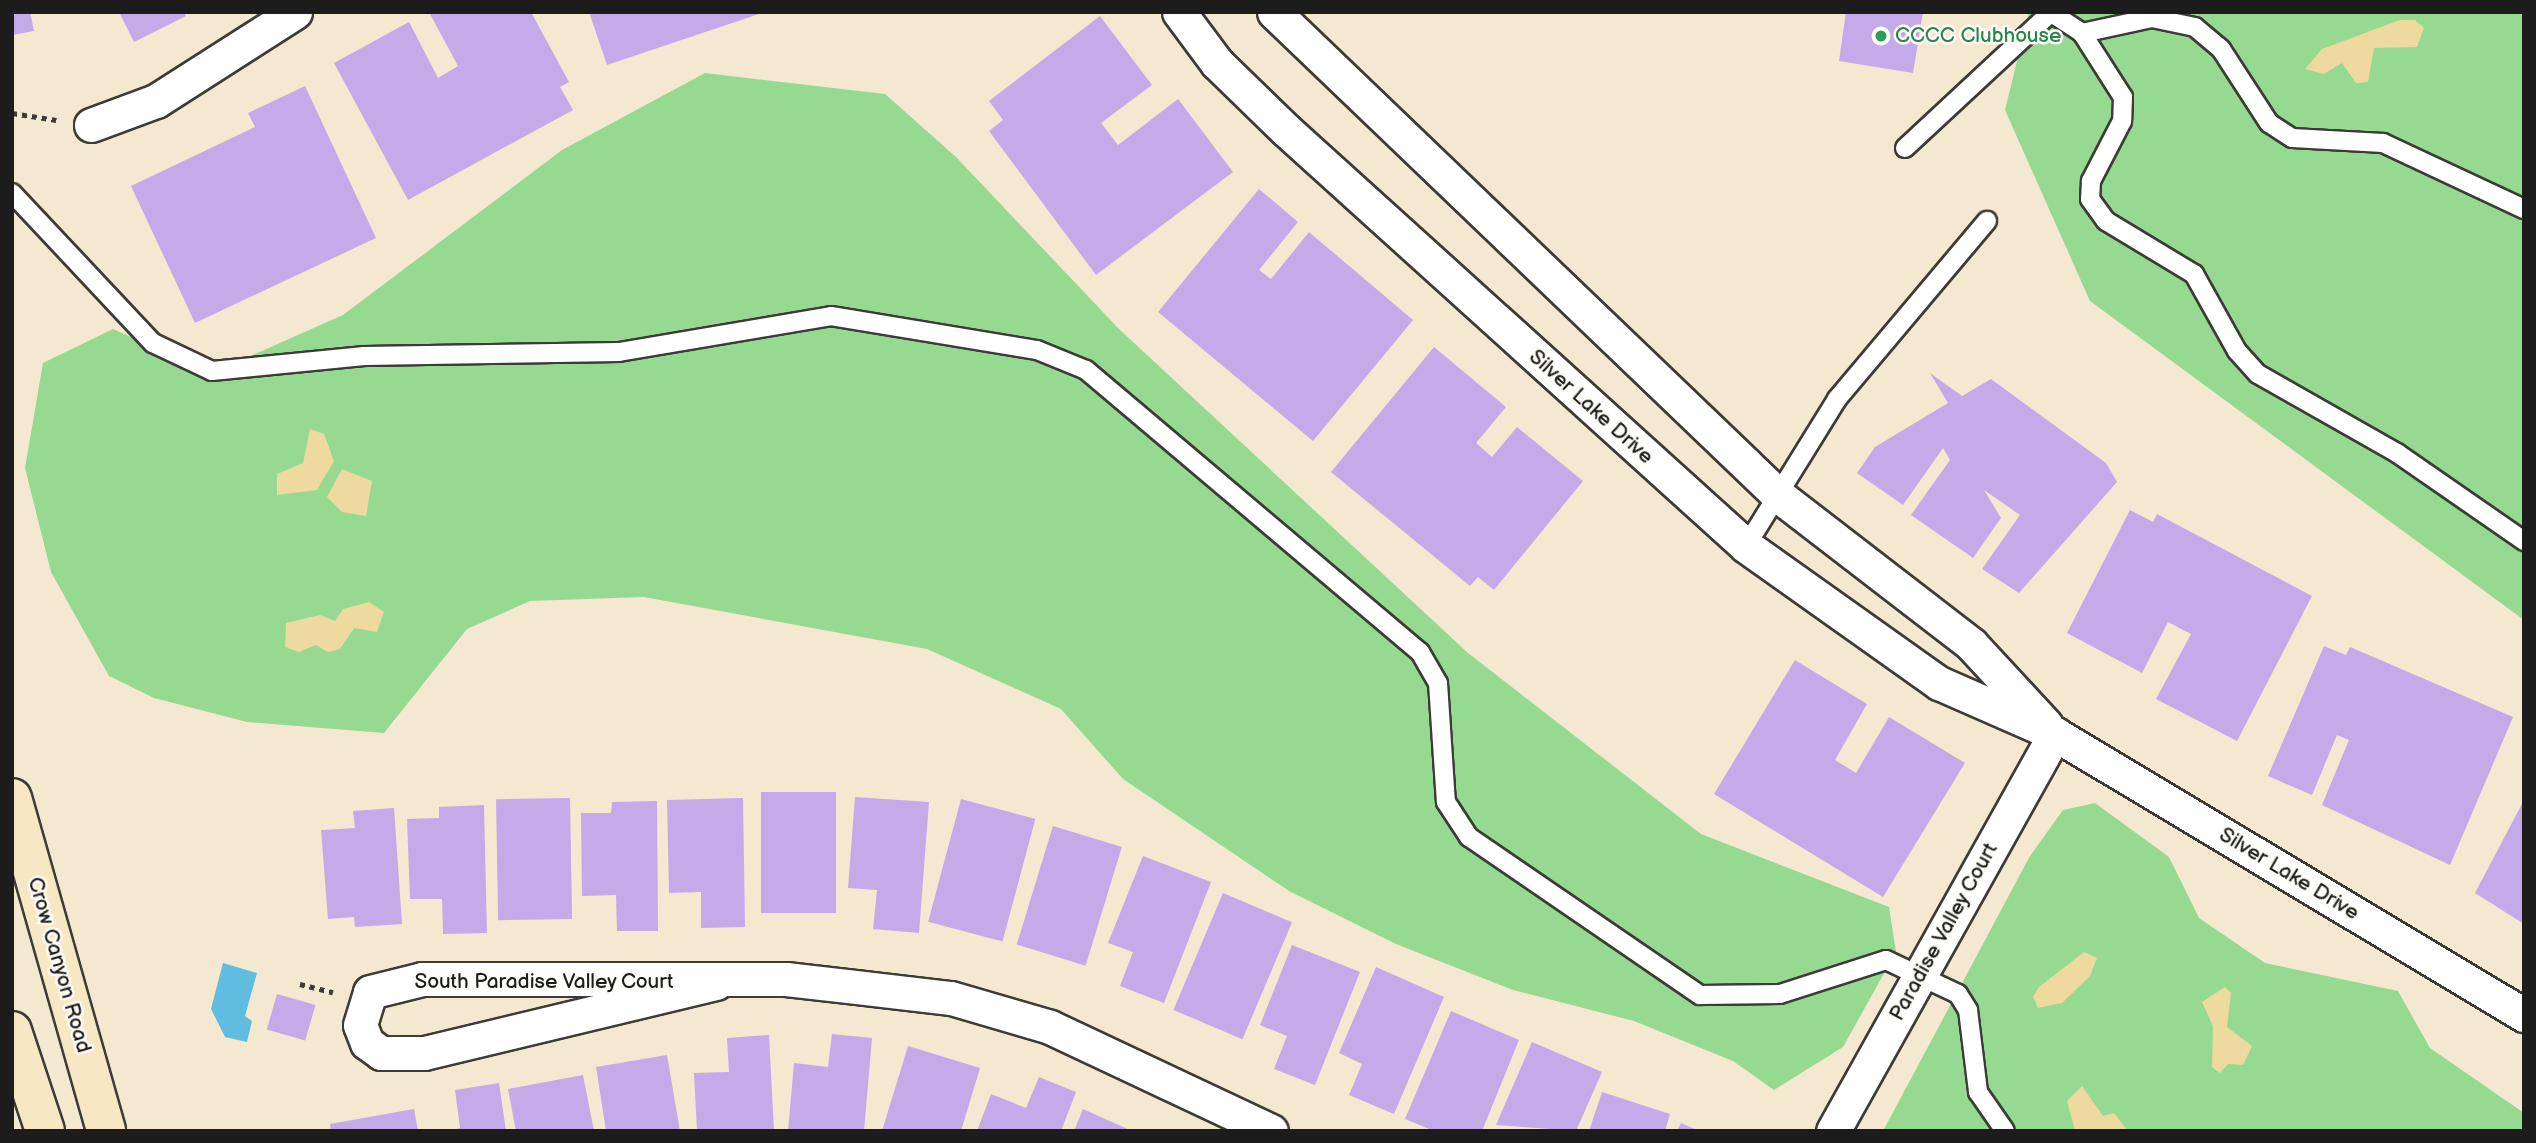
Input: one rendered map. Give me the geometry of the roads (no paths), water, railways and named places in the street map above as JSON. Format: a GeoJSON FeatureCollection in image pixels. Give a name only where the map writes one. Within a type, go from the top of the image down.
{"type":"FeatureCollection","features":[{"type":"Feature","properties":{"kind":"main road","name":"Crow Canyon Road"},"geometry":{"type":"LineString","coordinates":[[12,798],[106,1131]]}},
{"type":"Feature","properties":{"kind":"main road"},"geometry":{"type":"LineString","coordinates":[[12,1031],[45,1131]]}},
{"type":"Feature","properties":{"kind":"street"},"geometry":{"type":"LineString","coordinates":[[91,125],[156,101],[295,12]]}},
{"type":"Feature","properties":{"kind":"street","name":"Silver Lake Drive"},"geometry":{"type":"LineString","coordinates":[[1179,12],[1217,63],[1286,131],[1746,546],[1939,683],[2055,734],[2524,1015]]}},
{"type":"Feature","properties":{"kind":"street","name":"Silver Lake Drive"},"geometry":{"type":"LineString","coordinates":[[1274,12],[1779,496],[1971,644],[2055,734]]}},
{"type":"Feature","properties":{"kind":"street","name":"Paradise Valley Court"},"geometry":{"type":"LineString","coordinates":[[1833,1131],[2055,734]]}},
{"type":"Feature","properties":{"kind":"street","name":"South Paradise Valley Court"},"geometry":{"type":"LineString","coordinates":[[716,983],[424,1053],[381,1053],[367,1043],[360,1025],[370,992],[422,979],[716,983],[786,979],[951,998],[1050,1027],[1271,1131]]}},
{"type":"Feature","properties":{"kind":"lane"},"geometry":{"type":"LineString","coordinates":[[1905,148],[2050,13],[2082,33],[2123,97],[2122,121],[2091,181],[2090,200],[2106,221],[2194,274],[2237,351],[2258,374],[2397,453],[2524,541]]}},
{"type":"Feature","properties":{"kind":"lane"},"geometry":{"type":"LineString","coordinates":[[2082,33],[2152,18],[2195,27],[2221,49],[2269,123],[2292,138],[2383,143],[2524,209]]}},
{"type":"Feature","properties":{"kind":"lane"},"geometry":{"type":"LineString","coordinates":[[12,193],[153,343],[212,371],[364,356],[619,352],[831,316],[1037,350],[1086,370],[1420,652],[1438,682],[1446,802],[1469,837],[1700,995],[1780,994],[1886,960],[1921,974],[1958,994],[1968,1010],[1978,1092],[2005,1131]]}},
{"type":"Feature","properties":{"kind":"lane"},"geometry":{"type":"LineString","coordinates":[[1746,546],[1837,400],[1987,221]]}},
{"type":"Feature","properties":{"kind":"water"},"geometry":{"type":"Polygon","coordinates":[[[223,963],[257,973],[245,1016],[252,1021],[247,1042],[225,1037],[211,1009],[223,963]]]}},
{"type":"Feature","properties":{"kind":"place","name":"CCCC Clubhouse"},"geometry":{"type":"Point","coordinates":[1881,36]}}]}
